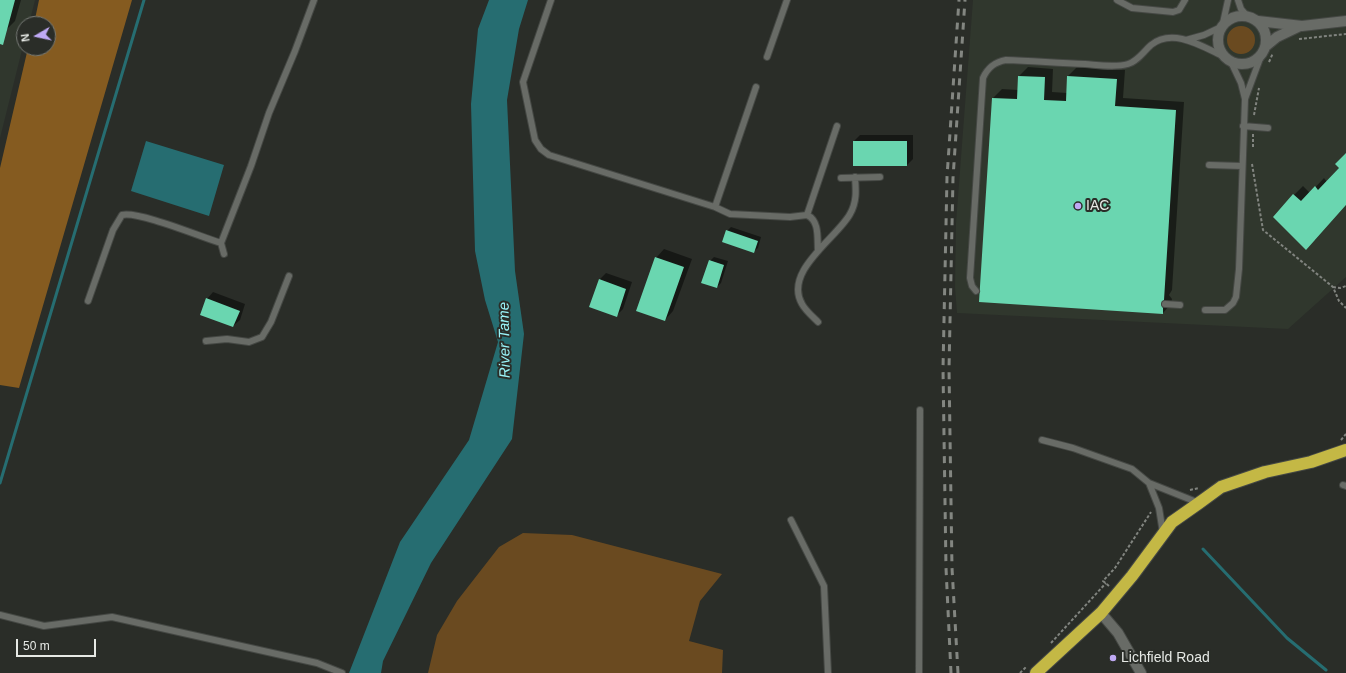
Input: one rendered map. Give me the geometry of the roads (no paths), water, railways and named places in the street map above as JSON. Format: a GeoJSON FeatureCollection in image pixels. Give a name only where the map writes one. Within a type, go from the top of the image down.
{"type":"FeatureCollection","features":[{"type":"Feature","properties":{"kind":"highway"},"geometry":{"type":"LineString","coordinates":[[1033,668],[1101,613],[1172,522],[1199,503],[1221,488],[1265,472],[1311,462],[1346,450]]}},
{"type":"Feature","properties":{"kind":"street"},"geometry":{"type":"LineString","coordinates":[[1302,26],[1285,33],[1266,46],[1261,56],[1249,63],[1228,60],[1218,43],[1222,25],[1234,17],[1247,16],[1258,21],[1302,26],[1346,21]]}},
{"type":"Feature","properties":{"kind":"street"},"geometry":{"type":"LineString","coordinates":[[1258,21],[1265,32],[1266,46]]}},
{"type":"Feature","properties":{"kind":"street"},"geometry":{"type":"LineString","coordinates":[[1101,613],[1118,632],[1141,673]]}},
{"type":"Feature","properties":{"kind":"lane"},"geometry":{"type":"LineString","coordinates":[[224,254],[221,243],[251,166],[269,113],[295,51],[314,0]]}},
{"type":"Feature","properties":{"kind":"lane"},"geometry":{"type":"LineString","coordinates":[[551,0],[523,82],[535,140],[540,149],[549,155],[715,207],[730,214],[790,218],[807,215],[812,217],[816,224],[818,251]]}},
{"type":"Feature","properties":{"kind":"lane"},"geometry":{"type":"LineString","coordinates":[[767,57],[787,0]]}},
{"type":"Feature","properties":{"kind":"lane"},"geometry":{"type":"LineString","coordinates":[[1117,0],[1132,8],[1173,12],[1179,10],[1185,0]]}},
{"type":"Feature","properties":{"kind":"lane"},"geometry":{"type":"LineString","coordinates":[[1186,40],[1204,35],[1222,25],[1228,0]]}},
{"type":"Feature","properties":{"kind":"lane"},"geometry":{"type":"LineString","coordinates":[[1238,0],[1241,9],[1247,16]]}},
{"type":"Feature","properties":{"kind":"lane"},"geometry":{"type":"LineString","coordinates":[[976,291],[972,286],[970,278],[983,78],[986,71],[997,62],[1006,60],[1110,66],[1128,64],[1140,57],[1161,39],[1169,38],[1186,40],[1228,60],[1241,83],[1245,99]]}},
{"type":"Feature","properties":{"kind":"lane"},"geometry":{"type":"LineString","coordinates":[[1205,310],[1225,310],[1233,303],[1236,297],[1239,269],[1245,99],[1261,56]]}},
{"type":"Feature","properties":{"kind":"lane"},"geometry":{"type":"LineString","coordinates":[[715,207],[756,88]]}},
{"type":"Feature","properties":{"kind":"lane"},"geometry":{"type":"LineString","coordinates":[[807,215],[837,126]]}},
{"type":"Feature","properties":{"kind":"lane"},"geometry":{"type":"LineString","coordinates":[[1243,126],[1268,128]]}},
{"type":"Feature","properties":{"kind":"lane"},"geometry":{"type":"LineString","coordinates":[[1209,165],[1242,166]]}},
{"type":"Feature","properties":{"kind":"lane"},"geometry":{"type":"LineString","coordinates":[[818,322],[801,304],[798,289],[802,274],[818,251],[850,214],[856,199],[855,177]]}},
{"type":"Feature","properties":{"kind":"lane"},"geometry":{"type":"LineString","coordinates":[[841,178],[880,177]]}},
{"type":"Feature","properties":{"kind":"lane"},"geometry":{"type":"LineString","coordinates":[[88,301],[113,230],[122,216],[128,214],[145,218],[221,243]]}},
{"type":"Feature","properties":{"kind":"lane"},"geometry":{"type":"LineString","coordinates":[[206,341],[227,339],[249,342],[262,337],[271,322],[288,276]]}},
{"type":"Feature","properties":{"kind":"lane"},"geometry":{"type":"LineString","coordinates":[[1165,304],[1180,305]]}},
{"type":"Feature","properties":{"kind":"lane"},"geometry":{"type":"LineString","coordinates":[[919,673],[920,410]]}},
{"type":"Feature","properties":{"kind":"lane"},"geometry":{"type":"LineString","coordinates":[[1042,440],[1073,448],[1132,469],[1149,483],[1199,503]]}},
{"type":"Feature","properties":{"kind":"lane"},"geometry":{"type":"LineString","coordinates":[[1149,483],[1159,508],[1163,535]]}},
{"type":"Feature","properties":{"kind":"lane"},"geometry":{"type":"LineString","coordinates":[[791,520],[824,586],[828,673]]}},
{"type":"Feature","properties":{"kind":"lane"},"geometry":{"type":"LineString","coordinates":[[0,615],[44,626],[112,616],[318,663],[342,673]]}},
{"type":"Feature","properties":{"kind":"water","name":"River Tame"},"geometry":{"type":"Polygon","coordinates":[[[489,0],[528,0],[519,29],[507,100],[515,271],[524,334],[512,439],[431,563],[383,661],[381,673],[349,673],[400,542],[469,440],[498,342],[485,300],[475,251],[471,104],[478,29],[489,0]]]}},
{"type":"Feature","properties":{"kind":"water"},"geometry":{"type":"Polygon","coordinates":[[[146,141],[224,165],[209,216],[131,191],[146,141]]]}},
{"type":"Feature","properties":{"kind":"waterway"},"geometry":{"type":"LineString","coordinates":[[0,483],[144,0]]}},
{"type":"Feature","properties":{"kind":"waterway"},"geometry":{"type":"LineString","coordinates":[[1203,549],[1287,638],[1326,670]]}},
{"type":"Feature","properties":{"kind":"railway"},"geometry":{"type":"LineString","coordinates":[[951,673],[946,568],[943,369],[947,177],[959,0]]}},
{"type":"Feature","properties":{"kind":"railway"},"geometry":{"type":"LineString","coordinates":[[958,673],[952,568],[949,369],[953,178],[965,0]]}},
{"type":"Feature","properties":{"kind":"place","name":"IAC"},"geometry":{"type":"Point","coordinates":[1078,206]}},
{"type":"Feature","properties":{"kind":"place","name":"Lichfield Road"},"geometry":{"type":"Point","coordinates":[1113,658]}}]}
